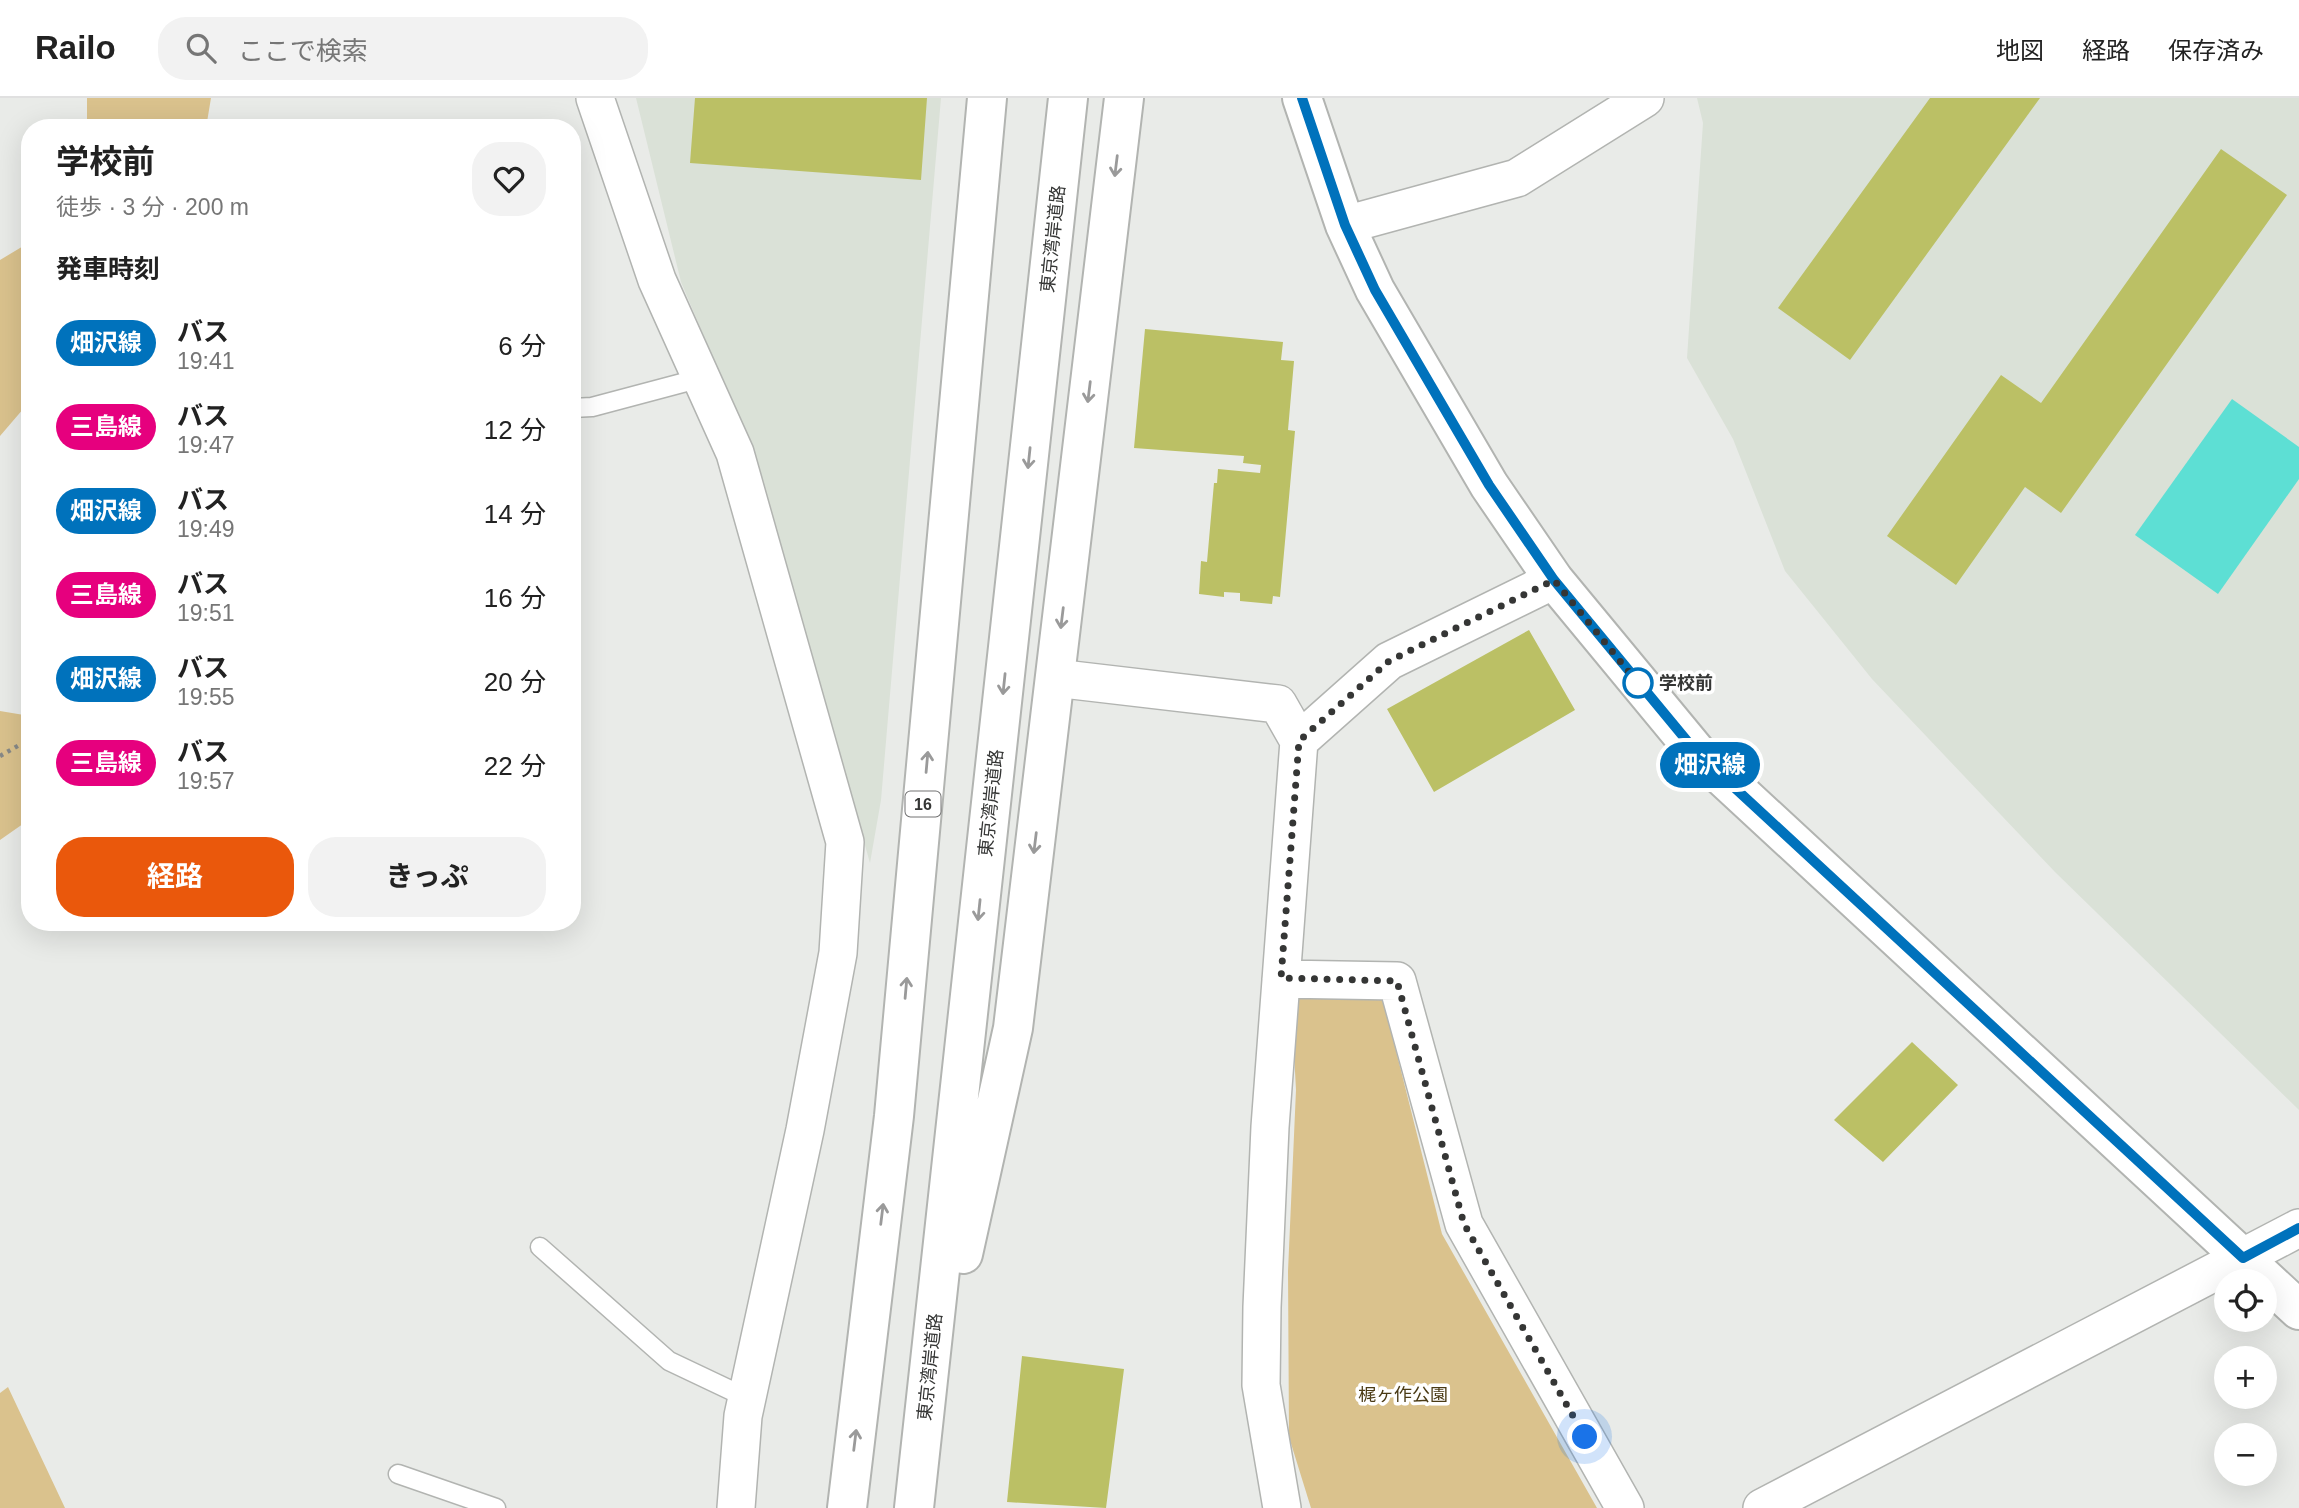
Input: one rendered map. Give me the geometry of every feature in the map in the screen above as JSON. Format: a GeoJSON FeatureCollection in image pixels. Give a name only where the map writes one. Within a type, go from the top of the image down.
{"type":"FeatureCollection","features":[{"type":"Feature","properties":{"kind":"main road","name":"16"},"geometry":{"type":"LineString","coordinates":[[847,1508],[894,1115],[987,98]]}},
{"type":"Feature","properties":{"kind":"main road","name":"東京湾岸道路"},"geometry":{"type":"LineString","coordinates":[[914,1508],[1068,98]]}},
{"type":"Feature","properties":{"kind":"main road"},"geometry":{"type":"LineString","coordinates":[[923,1437],[1013,1028],[1124,98]]}},
{"type":"Feature","properties":{"kind":"main road"},"geometry":{"type":"LineString","coordinates":[[1302,98],[1345,225],[1375,290],[1489,485],[1554,580],[1697,753],[2299,1310]]}},
{"type":"Feature","properties":{"kind":"street"},"geometry":{"type":"LineString","coordinates":[[595,98],[657,280],[735,453],[845,842],[838,953],[805,1130],[747,1398],[736,1508]]}},
{"type":"Feature","properties":{"kind":"street"},"geometry":{"type":"LineString","coordinates":[[1345,225],[1517,178],[1645,98]]}},
{"type":"Feature","properties":{"kind":"street"},"geometry":{"type":"LineString","coordinates":[[1299,741],[1389,661],[1554,580]]}},
{"type":"Feature","properties":{"kind":"street"},"geometry":{"type":"LineString","coordinates":[[1055,678],[1278,704],[1299,741],[1270,1127],[1261,1385],[1282,1508]]}},
{"type":"Feature","properties":{"kind":"street"},"geometry":{"type":"LineString","coordinates":[[1281,978],[1397,981],[1464,1224],[1625,1508]]}},
{"type":"Feature","properties":{"kind":"street"},"geometry":{"type":"LineString","coordinates":[[1762,1508],[2299,1228]]}},
{"type":"Feature","properties":{"kind":"lane"},"geometry":{"type":"LineString","coordinates":[[581,408],[702,378]]}},
{"type":"Feature","properties":{"kind":"lane"},"geometry":{"type":"LineString","coordinates":[[540,1247],[669,1361],[747,1398]]}},
{"type":"Feature","properties":{"kind":"lane"},"geometry":{"type":"LineString","coordinates":[[398,1474],[496,1508]]}},
{"type":"Feature","properties":{"kind":"path"},"geometry":{"type":"LineString","coordinates":[[0,756],[21,744]]}},
{"type":"Feature","properties":{"kind":"shaded area"},"geometry":{"type":"Polygon","coordinates":[[[636,98],[941,98],[881,800],[870,863],[754,455],[681,282],[636,98]]]}},
{"type":"Feature","properties":{"kind":"shaded area"},"geometry":{"type":"Polygon","coordinates":[[[1697,98],[2299,98],[2299,1110],[2055,872],[1872,679],[1785,571],[1733,439],[1687,358],[1703,123],[1697,98]]]}},
{"type":"Feature","properties":{"kind":"green space"},"geometry":{"type":"Polygon","coordinates":[[[87,98],[211,98],[208,119],[87,119],[87,98]]]}},
{"type":"Feature","properties":{"kind":"green space"},"geometry":{"type":"Polygon","coordinates":[[[21,247],[21,412],[0,436],[0,260],[21,247]]]}},
{"type":"Feature","properties":{"kind":"green space"},"geometry":{"type":"Polygon","coordinates":[[[0,711],[21,714],[21,825],[0,840],[0,711]]]}},
{"type":"Feature","properties":{"kind":"green space","name":"梶ヶ作公園"},"geometry":{"type":"Polygon","coordinates":[[[1291,996],[1383,999],[1442,1234],[1597,1508],[1311,1508],[1289,1437],[1288,1271],[1296,1090],[1291,996]]]}},
{"type":"Feature","properties":{"kind":"green space"},"geometry":{"type":"Polygon","coordinates":[[[8,1387],[65,1508],[0,1508],[0,1393],[8,1387]]]}},
{"type":"Feature","properties":{"kind":"water"},"geometry":{"type":"Polygon","coordinates":[[[2232,399],[2299,447],[2299,479],[2218,594],[2135,535],[2232,399]]]}},
{"type":"Feature","properties":{"kind":"building"},"geometry":{"type":"Polygon","coordinates":[[[695,98],[927,98],[921,180],[690,163],[695,98]]]}},
{"type":"Feature","properties":{"kind":"building"},"geometry":{"type":"Polygon","coordinates":[[[1930,98],[2040,98],[1850,360],[1778,308],[1930,98]]]}},
{"type":"Feature","properties":{"kind":"building"},"geometry":{"type":"Polygon","coordinates":[[[2221,149],[2287,195],[2061,513],[2025,487],[1956,585],[1887,536],[2001,375],[2041,403],[2221,149]]]}},
{"type":"Feature","properties":{"kind":"building"},"geometry":{"type":"Polygon","coordinates":[[[1145,329],[1283,342],[1281,360],[1294,361],[1288,430],[1295,431],[1280,597],[1273,596],[1272,604],[1240,601],[1240,593],[1224,592],[1224,597],[1199,594],[1201,561],[1207,562],[1214,483],[1217,483],[1218,469],[1260,473],[1261,465],[1243,463],[1244,456],[1134,448],[1145,329]]]}},
{"type":"Feature","properties":{"kind":"building"},"geometry":{"type":"Polygon","coordinates":[[[1529,630],[1575,710],[1434,792],[1387,709],[1529,630]]]}},
{"type":"Feature","properties":{"kind":"building"},"geometry":{"type":"Polygon","coordinates":[[[1912,1042],[1958,1085],[1883,1162],[1834,1120],[1912,1042]]]}},
{"type":"Feature","properties":{"kind":"building"},"geometry":{"type":"Polygon","coordinates":[[[1022,1356],[1124,1369],[1106,1508],[1007,1502],[1022,1356]]]}},
{"type":"Feature","properties":{"kind":"bus line","name":"畑沢線"},"geometry":{"type":"LineString","coordinates":[[1302,98],[1345,225],[1375,290],[1489,485],[1554,580],[1697,753],[2243,1258],[2299,1228]]}},
{"type":"Feature","properties":{"kind":"place","name":"学校前"},"geometry":{"type":"Point","coordinates":[1638,683]}},
{"type":"Feature","properties":{"kind":"route"},"geometry":{"type":"LineString","coordinates":[[1585,1437],[1464,1224],[1397,981],[1281,978],[1299,741],[1389,661],[1554,580],[1638,683]]}}]}
